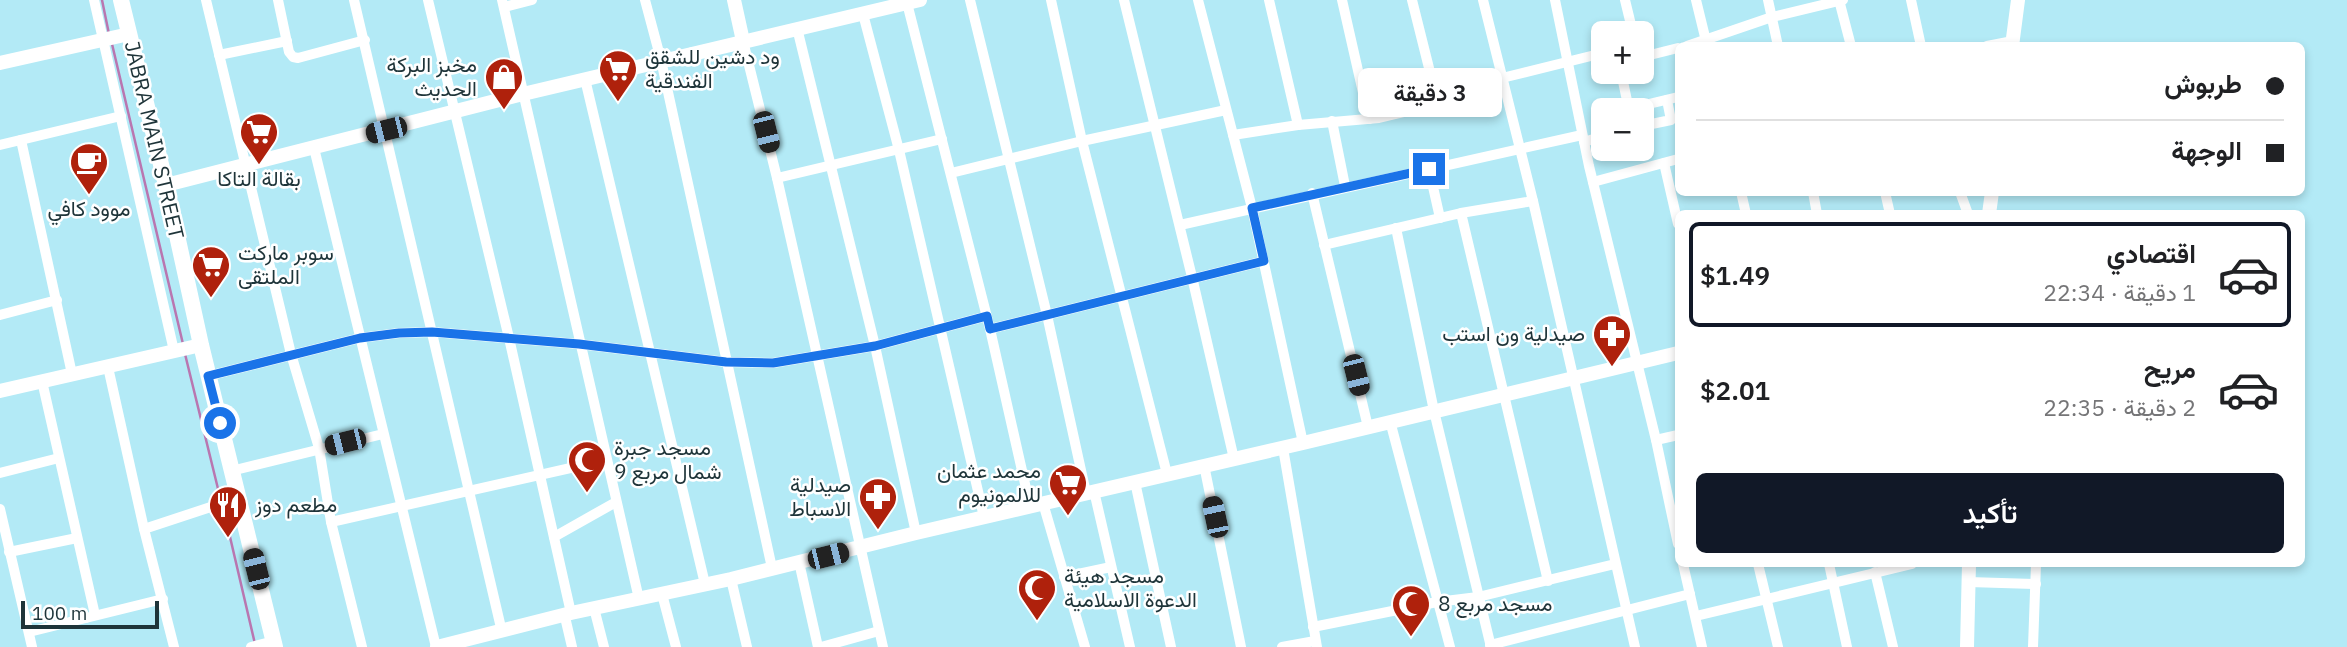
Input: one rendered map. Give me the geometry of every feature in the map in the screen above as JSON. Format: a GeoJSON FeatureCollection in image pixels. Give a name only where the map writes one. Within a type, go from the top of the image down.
{"type":"FeatureCollection","features":[{"type":"Feature","properties":{"kind":"main road","name":"JABRA MAIN STREET"},"geometry":{"type":"LineString","coordinates":[[121,0],[208,376],[274,644]]}},
{"type":"Feature","properties":{"kind":"street"},"geometry":{"type":"LineString","coordinates":[[93,0],[174,351]]}},
{"type":"Feature","properties":{"kind":"street"},"geometry":{"type":"LineString","coordinates":[[206,0],[291,354],[319,448],[331,522],[362,647]]}},
{"type":"Feature","properties":{"kind":"street"},"geometry":{"type":"LineString","coordinates":[[278,0],[289,52],[293,57],[298,58],[365,40]]}},
{"type":"Feature","properties":{"kind":"street"},"geometry":{"type":"LineString","coordinates":[[354,0],[502,632]]}},
{"type":"Feature","properties":{"kind":"street"},"geometry":{"type":"LineString","coordinates":[[428,0],[554,537],[572,647]]}},
{"type":"Feature","properties":{"kind":"street"},"geometry":{"type":"LineString","coordinates":[[532,0],[503,4],[639,599]]}},
{"type":"Feature","properties":{"kind":"street"},"geometry":{"type":"LineString","coordinates":[[645,0],[661,60],[772,569]]}},
{"type":"Feature","properties":{"kind":"street"},"geometry":{"type":"LineString","coordinates":[[734,0],[883,647]]}},
{"type":"Feature","properties":{"kind":"street"},"geometry":{"type":"LineString","coordinates":[[970,0],[1130,647]]}},
{"type":"Feature","properties":{"kind":"street"},"geometry":{"type":"LineString","coordinates":[[1051,0],[1082,141],[1167,474]]}},
{"type":"Feature","properties":{"kind":"street"},"geometry":{"type":"LineString","coordinates":[[1124,0],[1234,459]]}},
{"type":"Feature","properties":{"kind":"street"},"geometry":{"type":"LineString","coordinates":[[1198,0],[1252,208],[1303,443]]}},
{"type":"Feature","properties":{"kind":"street"},"geometry":{"type":"LineString","coordinates":[[1269,0],[1298,125]]}},
{"type":"Feature","properties":{"kind":"street"},"geometry":{"type":"LineString","coordinates":[[1342,0],[1369,119]]}},
{"type":"Feature","properties":{"kind":"street"},"geometry":{"type":"LineString","coordinates":[[1412,0],[1438,104]]}},
{"type":"Feature","properties":{"kind":"street"},"geometry":{"type":"LineString","coordinates":[[1483,0],[1533,201],[1635,647]]}},
{"type":"Feature","properties":{"kind":"street"},"geometry":{"type":"LineString","coordinates":[[1555,0],[1583,138],[1675,530]]}},
{"type":"Feature","properties":{"kind":"street"},"geometry":{"type":"LineString","coordinates":[[1625,0],[1630,21]]}},
{"type":"Feature","properties":{"kind":"street"},"geometry":{"type":"LineString","coordinates":[[1696,0],[1706,41]]}},
{"type":"Feature","properties":{"kind":"street"},"geometry":{"type":"LineString","coordinates":[[1768,0],[1777,42]]}},
{"type":"Feature","properties":{"kind":"street"},"geometry":{"type":"LineString","coordinates":[[1702,42],[1772,17],[1840,0],[1850,42]]}},
{"type":"Feature","properties":{"kind":"street"},"geometry":{"type":"LineString","coordinates":[[1910,0],[1920,42]]}},
{"type":"Feature","properties":{"kind":"street"},"geometry":{"type":"LineString","coordinates":[[2012,42],[2018,0]]}},
{"type":"Feature","properties":{"kind":"street"},"geometry":{"type":"LineString","coordinates":[[166,186],[523,94],[863,14],[884,4],[914,1],[942,139],[990,329],[1037,504],[1064,576],[1085,647]]}},
{"type":"Feature","properties":{"kind":"street"},"geometry":{"type":"LineString","coordinates":[[863,14],[899,150],[984,517]]}},
{"type":"Feature","properties":{"kind":"street"},"geometry":{"type":"LineString","coordinates":[[797,28],[875,346],[916,533]]}},
{"type":"Feature","properties":{"kind":"street"},"geometry":{"type":"LineString","coordinates":[[0,64],[130,34]]}},
{"type":"Feature","properties":{"kind":"street"},"geometry":{"type":"LineString","coordinates":[[219,55],[287,41]]}},
{"type":"Feature","properties":{"kind":"street"},"geometry":{"type":"LineString","coordinates":[[1654,54],[1675,49]]}},
{"type":"Feature","properties":{"kind":"street"},"geometry":{"type":"LineString","coordinates":[[1233,135],[1298,125],[1369,119],[1438,104],[1502,78],[1591,57]]}},
{"type":"Feature","properties":{"kind":"street"},"geometry":{"type":"LineString","coordinates":[[585,79],[705,584]]}},
{"type":"Feature","properties":{"kind":"street"},"geometry":{"type":"LineString","coordinates":[[1654,103],[1673,99],[1671,120],[1654,124]]}},
{"type":"Feature","properties":{"kind":"street"},"geometry":{"type":"LineString","coordinates":[[951,173],[1226,110]]}},
{"type":"Feature","properties":{"kind":"street"},"geometry":{"type":"LineString","coordinates":[[0,145],[121,116]]}},
{"type":"Feature","properties":{"kind":"street"},"geometry":{"type":"LineString","coordinates":[[1332,121],[1345,186]]}},
{"type":"Feature","properties":{"kind":"street"},"geometry":{"type":"LineString","coordinates":[[1180,225],[1312,193],[1520,149],[1591,137]]}},
{"type":"Feature","properties":{"kind":"street"},"geometry":{"type":"LineString","coordinates":[[777,178],[942,139]]}},
{"type":"Feature","properties":{"kind":"street"},"geometry":{"type":"LineString","coordinates":[[22,140],[72,374]]}},
{"type":"Feature","properties":{"kind":"street"},"geometry":{"type":"LineString","coordinates":[[314,148],[436,647],[465,643],[594,608],[731,579],[1675,354]]}},
{"type":"Feature","properties":{"kind":"street"},"geometry":{"type":"LineString","coordinates":[[1593,182],[1675,160]]}},
{"type":"Feature","properties":{"kind":"street"},"geometry":{"type":"LineString","coordinates":[[1664,163],[1675,211]]}},
{"type":"Feature","properties":{"kind":"street"},"geometry":{"type":"LineString","coordinates":[[1429,169],[1440,218]]}},
{"type":"Feature","properties":{"kind":"street"},"geometry":{"type":"LineString","coordinates":[[1312,193],[1368,427]]}},
{"type":"Feature","properties":{"kind":"street"},"geometry":{"type":"LineString","coordinates":[[1325,245],[1461,213],[1533,201]]}},
{"type":"Feature","properties":{"kind":"street"},"geometry":{"type":"LineString","coordinates":[[1461,213],[1548,581]]}},
{"type":"Feature","properties":{"kind":"street"},"geometry":{"type":"LineString","coordinates":[[1396,228],[1434,411],[1491,646],[1690,594]]}},
{"type":"Feature","properties":{"kind":"street"},"geometry":{"type":"LineString","coordinates":[[990,329],[1264,261]]}},
{"type":"Feature","properties":{"kind":"street"},"geometry":{"type":"LineString","coordinates":[[0,315],[57,300]]}},
{"type":"Feature","properties":{"kind":"street"},"geometry":{"type":"LineString","coordinates":[[208,376],[360,338],[432,332],[579,344],[726,362],[773,363],[875,346],[987,316]]}},
{"type":"Feature","properties":{"kind":"street"},"geometry":{"type":"LineString","coordinates":[[0,391],[201,345]]}},
{"type":"Feature","properties":{"kind":"street"},"geometry":{"type":"LineString","coordinates":[[108,367],[144,529],[174,647]]}},
{"type":"Feature","properties":{"kind":"street"},"geometry":{"type":"LineString","coordinates":[[42,381],[95,615]]}},
{"type":"Feature","properties":{"kind":"street"},"geometry":{"type":"LineString","coordinates":[[1390,421],[1450,647]]}},
{"type":"Feature","properties":{"kind":"street"},"geometry":{"type":"LineString","coordinates":[[231,471],[383,434]]}},
{"type":"Feature","properties":{"kind":"street"},"geometry":{"type":"LineString","coordinates":[[1656,440],[1675,436]]}},
{"type":"Feature","properties":{"kind":"street"},"geometry":{"type":"LineString","coordinates":[[1282,647],[1316,644],[1283,448]]}},
{"type":"Feature","properties":{"kind":"street"},"geometry":{"type":"LineString","coordinates":[[0,472],[59,458]]}},
{"type":"Feature","properties":{"kind":"street"},"geometry":{"type":"LineString","coordinates":[[331,522],[606,460]]}},
{"type":"Feature","properties":{"kind":"street"},"geometry":{"type":"LineString","coordinates":[[1204,465],[1241,647]]}},
{"type":"Feature","properties":{"kind":"street"},"geometry":{"type":"LineString","coordinates":[[1135,482],[1171,647]]}},
{"type":"Feature","properties":{"kind":"street"},"geometry":{"type":"LineString","coordinates":[[144,529],[238,498]]}},
{"type":"Feature","properties":{"kind":"street"},"geometry":{"type":"LineString","coordinates":[[554,537],[617,502]]}},
{"type":"Feature","properties":{"kind":"street"},"geometry":{"type":"LineString","coordinates":[[0,509],[32,647]]}},
{"type":"Feature","properties":{"kind":"street"},"geometry":{"type":"LineString","coordinates":[[9,552],[77,538]]}},
{"type":"Feature","properties":{"kind":"street"},"geometry":{"type":"LineString","coordinates":[[799,562],[819,647],[879,631]]}},
{"type":"Feature","properties":{"kind":"street"},"geometry":{"type":"LineString","coordinates":[[1313,627],[1437,602],[1478,597],[1615,564]]}},
{"type":"Feature","properties":{"kind":"street"},"geometry":{"type":"LineString","coordinates":[[1064,576],[1111,566]]}},
{"type":"Feature","properties":{"kind":"street"},"geometry":{"type":"LineString","coordinates":[[1684,567],[1702,647]]}},
{"type":"Feature","properties":{"kind":"street"},"geometry":{"type":"LineString","coordinates":[[1759,567],[1778,647]]}},
{"type":"Feature","properties":{"kind":"street"},"geometry":{"type":"LineString","coordinates":[[1830,567],[1847,647]]}},
{"type":"Feature","properties":{"kind":"street"},"geometry":{"type":"LineString","coordinates":[[1696,616],[1893,567]]}},
{"type":"Feature","properties":{"kind":"street"},"geometry":{"type":"LineString","coordinates":[[1967,647],[1969,567]]}},
{"type":"Feature","properties":{"kind":"street"},"geometry":{"type":"LineString","coordinates":[[2033,647],[2036,567]]}},
{"type":"Feature","properties":{"kind":"street"},"geometry":{"type":"LineString","coordinates":[[1875,572],[1893,647]]}},
{"type":"Feature","properties":{"kind":"street"},"geometry":{"type":"LineString","coordinates":[[731,579],[747,647]]}},
{"type":"Feature","properties":{"kind":"street"},"geometry":{"type":"LineString","coordinates":[[1969,582],[2036,584]]}},
{"type":"Feature","properties":{"kind":"street"},"geometry":{"type":"LineString","coordinates":[[662,594],[676,647]]}},
{"type":"Feature","properties":{"kind":"street"},"geometry":{"type":"LineString","coordinates":[[29,632],[163,598]]}},
{"type":"Feature","properties":{"kind":"street"},"geometry":{"type":"LineString","coordinates":[[594,608],[604,647]]}},
{"type":"Feature","properties":{"kind":"street"},"geometry":{"type":"LineString","coordinates":[[251,647],[274,644]]}},
{"type":"Feature","properties":{"kind":"waterway"},"geometry":{"type":"LineString","coordinates":[[102,0],[109,34]]}},
{"type":"Feature","properties":{"kind":"waterway"},"geometry":{"type":"LineString","coordinates":[[112,44],[183,344]]}},
{"type":"Feature","properties":{"kind":"waterway"},"geometry":{"type":"LineString","coordinates":[[185,354],[221,501]]}},
{"type":"Feature","properties":{"kind":"waterway"},"geometry":{"type":"LineString","coordinates":[[223,507],[255,644]]}},
{"type":"Feature","properties":{"kind":"place","name":"ود دشين للشقق الفندقية"},"geometry":{"type":"Point","coordinates":[618,103]}},
{"type":"Feature","properties":{"kind":"place","name":"مخبز البركة الحديث"},"geometry":{"type":"Point","coordinates":[504,111]}},
{"type":"Feature","properties":{"kind":"place","name":"بقالة التاكا"},"geometry":{"type":"Point","coordinates":[259,166]}},
{"type":"Feature","properties":{"kind":"place","name":"موود كافي"},"geometry":{"type":"Point","coordinates":[89,196]}},
{"type":"Feature","properties":{"kind":"place","name":"سوبر ماركت الملتقى"},"geometry":{"type":"Point","coordinates":[211,299]}},
{"type":"Feature","properties":{"kind":"place","name":"صيدلية ون استب"},"geometry":{"type":"Point","coordinates":[1612,368]}},
{"type":"Feature","properties":{"kind":"place","name":"مسجد جبرة شمال مربع 9"},"geometry":{"type":"Point","coordinates":[587,494]}},
{"type":"Feature","properties":{"kind":"place","name":"محمد عثمان للالمونيوم"},"geometry":{"type":"Point","coordinates":[1068,517]}},
{"type":"Feature","properties":{"kind":"place","name":"صيدلية الاسباط"},"geometry":{"type":"Point","coordinates":[878,531]}},
{"type":"Feature","properties":{"kind":"place","name":"مطعم دوز"},"geometry":{"type":"Point","coordinates":[228,539]}},
{"type":"Feature","properties":{"kind":"place","name":"مسجد هيئة الدعوة الاسلامية"},"geometry":{"type":"Point","coordinates":[1037,622]}},
{"type":"Feature","properties":{"kind":"place","name":"مسجد مربع 8"},"geometry":{"type":"Point","coordinates":[1411,638]}},
{"type":"Feature","properties":{"kind":"route"},"geometry":{"type":"LineString","coordinates":[[220,423],[208,376],[360,338],[399,333],[468,333],[726,362],[773,363],[875,346],[987,316],[990,329],[1264,261],[1252,208],[1429,169]]}}]}
